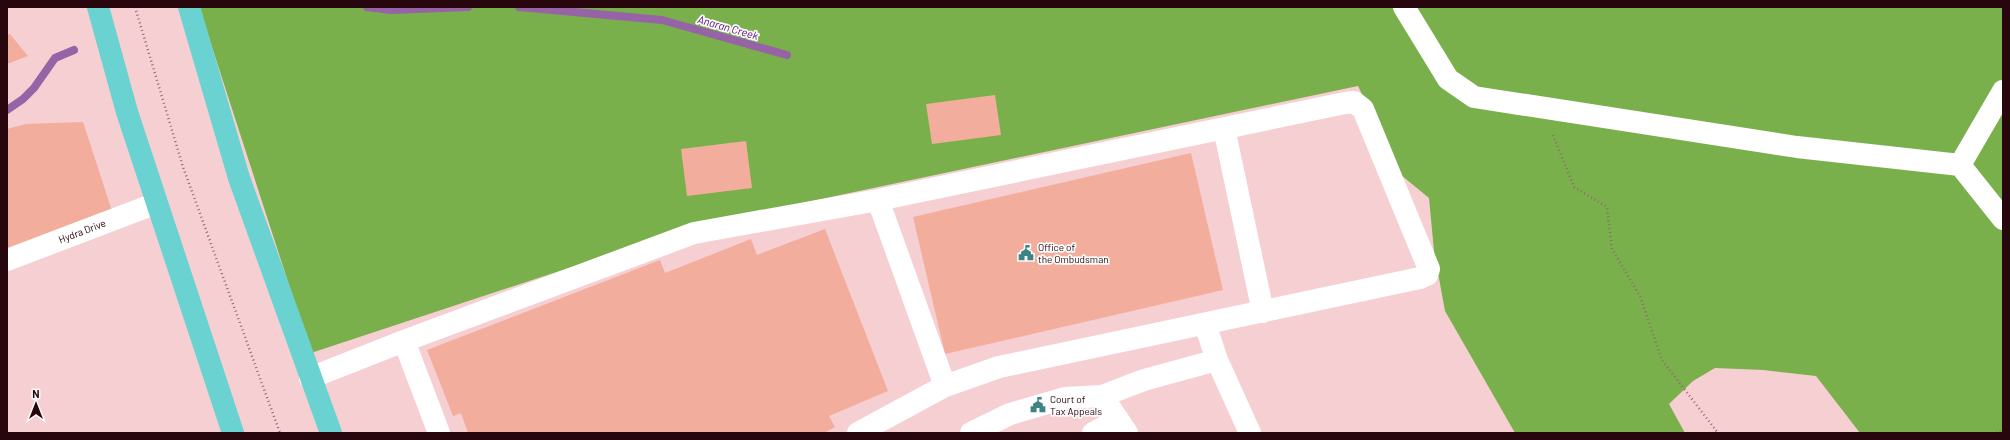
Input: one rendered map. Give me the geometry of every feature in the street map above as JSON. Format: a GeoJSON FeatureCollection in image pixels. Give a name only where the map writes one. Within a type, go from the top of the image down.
{"type":"FeatureCollection","features":[{"type":"Feature","properties":{"kind":"main road"},"geometry":{"type":"LineString","coordinates":[[98,7],[127,112],[232,433]]}},
{"type":"Feature","properties":{"kind":"main road"},"geometry":{"type":"LineString","coordinates":[[188,7],[239,178],[331,433]]}},
{"type":"Feature","properties":{"kind":"lane"},"geometry":{"type":"LineString","coordinates":[[1404,7],[1448,79],[1474,97],[1541,106],[1797,147],[1960,165],[2003,219]]}},
{"type":"Feature","properties":{"kind":"lane"},"geometry":{"type":"LineString","coordinates":[[1960,165],[2003,91]]}},
{"type":"Feature","properties":{"kind":"lane"},"geometry":{"type":"LineString","coordinates":[[310,378],[404,341],[694,233],[878,200],[1354,102],[1362,109],[1430,268],[1427,275],[1420,278],[1263,312],[999,367],[946,386],[858,433]]}},
{"type":"Feature","properties":{"kind":"lane"},"geometry":{"type":"LineString","coordinates":[[1224,128],[1263,312]]}},
{"type":"Feature","properties":{"kind":"lane"},"geometry":{"type":"LineString","coordinates":[[878,200],[946,386]]}},
{"type":"Feature","properties":{"kind":"lane","name":"Hydra Drive"},"geometry":{"type":"LineString","coordinates":[[7,260],[157,203]]}},
{"type":"Feature","properties":{"kind":"lane"},"geometry":{"type":"LineString","coordinates":[[1205,324],[1217,360],[1250,433]]}},
{"type":"Feature","properties":{"kind":"lane"},"geometry":{"type":"LineString","coordinates":[[404,341],[439,433]]}},
{"type":"Feature","properties":{"kind":"lane"},"geometry":{"type":"LineString","coordinates":[[971,433],[1010,414],[1065,398],[1102,396],[1144,380],[1217,360]]}},
{"type":"Feature","properties":{"kind":"lane"},"geometry":{"type":"LineString","coordinates":[[1093,433],[1123,426],[1102,396]]}},
{"type":"Feature","properties":{"kind":"path"},"geometry":{"type":"LineString","coordinates":[[135,7],[183,167],[280,433]]}},
{"type":"Feature","properties":{"kind":"path"},"geometry":{"type":"LineString","coordinates":[[1541,106],[1574,187],[1607,207],[1612,249],[1640,296],[1662,360],[1718,433]]}},
{"type":"Feature","properties":{"kind":"path"},"geometry":{"type":"LineString","coordinates":[[1996,433],[2003,430]]}},
{"type":"Feature","properties":{"kind":"green space"},"geometry":{"type":"Polygon","coordinates":[[[199,7],[2003,7],[2003,433],[1860,433],[1816,376],[1763,370],[1715,368],[1693,381],[1669,404],[1685,433],[1515,433],[1445,311],[1434,251],[1429,198],[1401,175],[1358,86],[702,224],[311,353],[199,7]]]}},
{"type":"Feature","properties":{"kind":"building"},"geometry":{"type":"Polygon","coordinates":[[[10,34],[28,56],[7,64],[7,35],[10,34]]]}},
{"type":"Feature","properties":{"kind":"building"},"geometry":{"type":"Polygon","coordinates":[[[995,95],[1001,135],[932,144],[926,104],[995,95]]]}},
{"type":"Feature","properties":{"kind":"building"},"geometry":{"type":"Polygon","coordinates":[[[83,122],[114,217],[7,258],[7,129],[26,124],[83,122]]]}},
{"type":"Feature","properties":{"kind":"building"},"geometry":{"type":"Polygon","coordinates":[[[746,141],[752,188],[687,196],[681,149],[746,141]]]}},
{"type":"Feature","properties":{"kind":"building"},"geometry":{"type":"Polygon","coordinates":[[[1191,153],[1223,290],[945,354],[913,217],[1191,153]]]}},
{"type":"Feature","properties":{"kind":"building"},"geometry":{"type":"Polygon","coordinates":[[[825,229],[888,391],[829,416],[835,427],[824,433],[468,433],[461,413],[453,416],[427,350],[660,260],[665,273],[751,239],[757,255],[825,229]]]}},
{"type":"Feature","properties":{"kind":"waterway","name":"Anaran Creek"},"geometry":{"type":"LineString","coordinates":[[367,7],[391,10],[468,7]]}},
{"type":"Feature","properties":{"kind":"waterway","name":"Anaran Creek"},"geometry":{"type":"LineString","coordinates":[[519,7],[662,20],[787,55]]}},
{"type":"Feature","properties":{"kind":"waterway","name":"Anaran Creek"},"geometry":{"type":"LineString","coordinates":[[7,110],[23,99],[34,88],[55,58],[74,50]]}},
{"type":"Feature","properties":{"kind":"place","name":"Office of the Ombudsman"},"geometry":{"type":"Point","coordinates":[1026,253]}},
{"type":"Feature","properties":{"kind":"place","name":"Court of Tax Appeals"},"geometry":{"type":"Point","coordinates":[1038,405]}}]}
